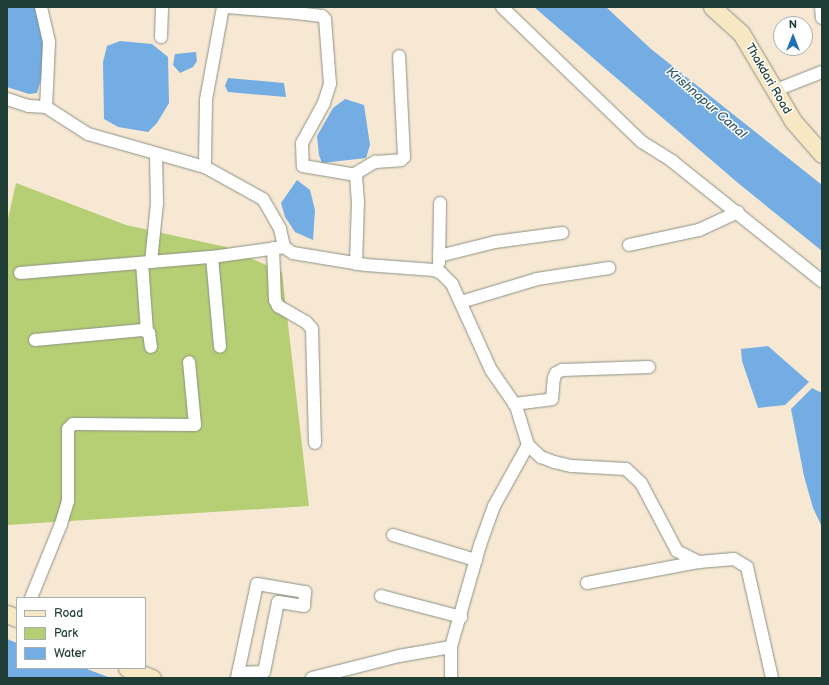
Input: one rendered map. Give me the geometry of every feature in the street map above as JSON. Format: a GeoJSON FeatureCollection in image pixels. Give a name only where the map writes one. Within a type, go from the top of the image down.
{"type":"FeatureCollection","features":[{"type":"Feature","properties":{"kind":"street"},"geometry":{"type":"LineString","coordinates":[[41,7],[49,42],[46,107]]}},
{"type":"Feature","properties":{"kind":"street"},"geometry":{"type":"LineString","coordinates":[[161,37],[162,7]]}},
{"type":"Feature","properties":{"kind":"street"},"geometry":{"type":"LineString","coordinates":[[205,167],[206,100],[223,7]]}},
{"type":"Feature","properties":{"kind":"street"},"geometry":{"type":"LineString","coordinates":[[227,7],[298,10],[322,16],[325,19],[330,84],[324,103],[302,143],[303,166],[356,175],[358,201],[356,264]]}},
{"type":"Feature","properties":{"kind":"street"},"geometry":{"type":"LineString","coordinates":[[502,7],[642,142],[672,161],[738,212],[822,281]]}},
{"type":"Feature","properties":{"kind":"street","name":"Thakdari Road"},"geometry":{"type":"LineString","coordinates":[[712,7],[741,33],[793,121],[822,154]]}},
{"type":"Feature","properties":{"kind":"street"},"geometry":{"type":"LineString","coordinates":[[821,7],[822,18]]}},
{"type":"Feature","properties":{"kind":"street"},"geometry":{"type":"LineString","coordinates":[[352,175],[376,162],[403,159],[400,56]]}},
{"type":"Feature","properties":{"kind":"street"},"geometry":{"type":"LineString","coordinates":[[776,90],[822,72]]}},
{"type":"Feature","properties":{"kind":"street"},"geometry":{"type":"LineString","coordinates":[[7,99],[29,106],[46,107],[88,134],[156,155],[205,167],[263,199],[280,230],[275,300],[278,306],[306,322],[312,329],[315,442]]}},
{"type":"Feature","properties":{"kind":"street"},"geometry":{"type":"LineString","coordinates":[[151,347],[147,331],[147,262],[157,203],[156,155]]}},
{"type":"Feature","properties":{"kind":"street"},"geometry":{"type":"LineString","coordinates":[[439,272],[440,203]]}},
{"type":"Feature","properties":{"kind":"street"},"geometry":{"type":"LineString","coordinates":[[628,245],[699,230],[738,212]]}},
{"type":"Feature","properties":{"kind":"street"},"geometry":{"type":"LineString","coordinates":[[439,256],[495,242],[562,233]]}},
{"type":"Feature","properties":{"kind":"street"},"geometry":{"type":"LineString","coordinates":[[20,273],[212,257],[278,248],[306,256],[356,264],[439,272],[452,284],[491,370],[514,404],[528,445],[541,457],[554,462],[572,466],[612,466],[626,469],[634,474],[641,482],[677,551],[699,562]]}},
{"type":"Feature","properties":{"kind":"street"},"geometry":{"type":"LineString","coordinates":[[212,257],[220,347]]}},
{"type":"Feature","properties":{"kind":"street"},"geometry":{"type":"LineString","coordinates":[[461,302],[537,279],[609,268]]}},
{"type":"Feature","properties":{"kind":"street"},"geometry":{"type":"LineString","coordinates":[[35,340],[147,331]]}},
{"type":"Feature","properties":{"kind":"street"},"geometry":{"type":"LineString","coordinates":[[31,597],[61,524],[68,501],[68,429],[73,424],[195,425],[189,362]]}},
{"type":"Feature","properties":{"kind":"street"},"geometry":{"type":"LineString","coordinates":[[514,404],[552,399],[554,378],[556,373],[562,370],[649,367]]}},
{"type":"Feature","properties":{"kind":"street"},"geometry":{"type":"LineString","coordinates":[[451,678],[451,647],[461,617],[476,560],[494,506],[528,445]]}},
{"type":"Feature","properties":{"kind":"street"},"geometry":{"type":"LineString","coordinates":[[393,535],[476,560]]}},
{"type":"Feature","properties":{"kind":"street"},"geometry":{"type":"LineString","coordinates":[[587,584],[699,562],[734,559],[747,567],[772,678]]}},
{"type":"Feature","properties":{"kind":"street"},"geometry":{"type":"LineString","coordinates":[[257,584],[305,592],[304,606],[278,602],[264,672],[237,676],[257,584]]}},
{"type":"Feature","properties":{"kind":"street"},"geometry":{"type":"LineString","coordinates":[[381,596],[461,617]]}},
{"type":"Feature","properties":{"kind":"street"},"geometry":{"type":"LineString","coordinates":[[312,678],[399,656],[451,647]]}},
{"type":"Feature","properties":{"kind":"street"},"geometry":{"type":"LineString","coordinates":[[130,669],[152,678]]}},
{"type":"Feature","properties":{"kind":"green space"},"geometry":{"type":"Polygon","coordinates":[[[16,183],[126,225],[226,247],[282,272],[309,506],[7,525],[7,223],[16,183]]]}},
{"type":"Feature","properties":{"kind":"water"},"geometry":{"type":"Polygon","coordinates":[[[7,7],[36,7],[39,12],[43,46],[43,73],[37,93],[29,94],[7,87],[7,7]]]}},
{"type":"Feature","properties":{"kind":"water","name":"Krishnapur Canal"},"geometry":{"type":"Polygon","coordinates":[[[534,7],[606,7],[651,49],[822,185],[822,251],[738,183],[534,7]]]}},
{"type":"Feature","properties":{"kind":"water"},"geometry":{"type":"Polygon","coordinates":[[[120,41],[152,44],[168,57],[169,103],[157,123],[148,132],[118,127],[104,119],[103,62],[107,46],[120,41]]]}},
{"type":"Feature","properties":{"kind":"water"},"geometry":{"type":"Polygon","coordinates":[[[196,52],[197,61],[193,67],[180,73],[173,65],[175,54],[196,52]]]}},
{"type":"Feature","properties":{"kind":"water"},"geometry":{"type":"Polygon","coordinates":[[[228,78],[284,83],[286,97],[228,92],[225,86],[228,78]]]}},
{"type":"Feature","properties":{"kind":"water"},"geometry":{"type":"Polygon","coordinates":[[[345,99],[364,105],[370,145],[366,158],[322,163],[319,155],[317,136],[333,108],[345,99]]]}},
{"type":"Feature","properties":{"kind":"water"},"geometry":{"type":"Polygon","coordinates":[[[297,180],[310,190],[315,210],[313,240],[295,232],[285,217],[281,203],[297,180]]]}},
{"type":"Feature","properties":{"kind":"water"},"geometry":{"type":"Polygon","coordinates":[[[768,346],[809,382],[785,405],[758,408],[742,361],[741,349],[768,346]]]}},
{"type":"Feature","properties":{"kind":"water"},"geometry":{"type":"Polygon","coordinates":[[[812,388],[822,393],[822,527],[813,508],[804,476],[791,409],[812,388]]]}},
{"type":"Feature","properties":{"kind":"water"},"geometry":{"type":"Polygon","coordinates":[[[7,639],[16,643],[16,669],[87,669],[111,678],[7,678],[7,639]]]}}]}
